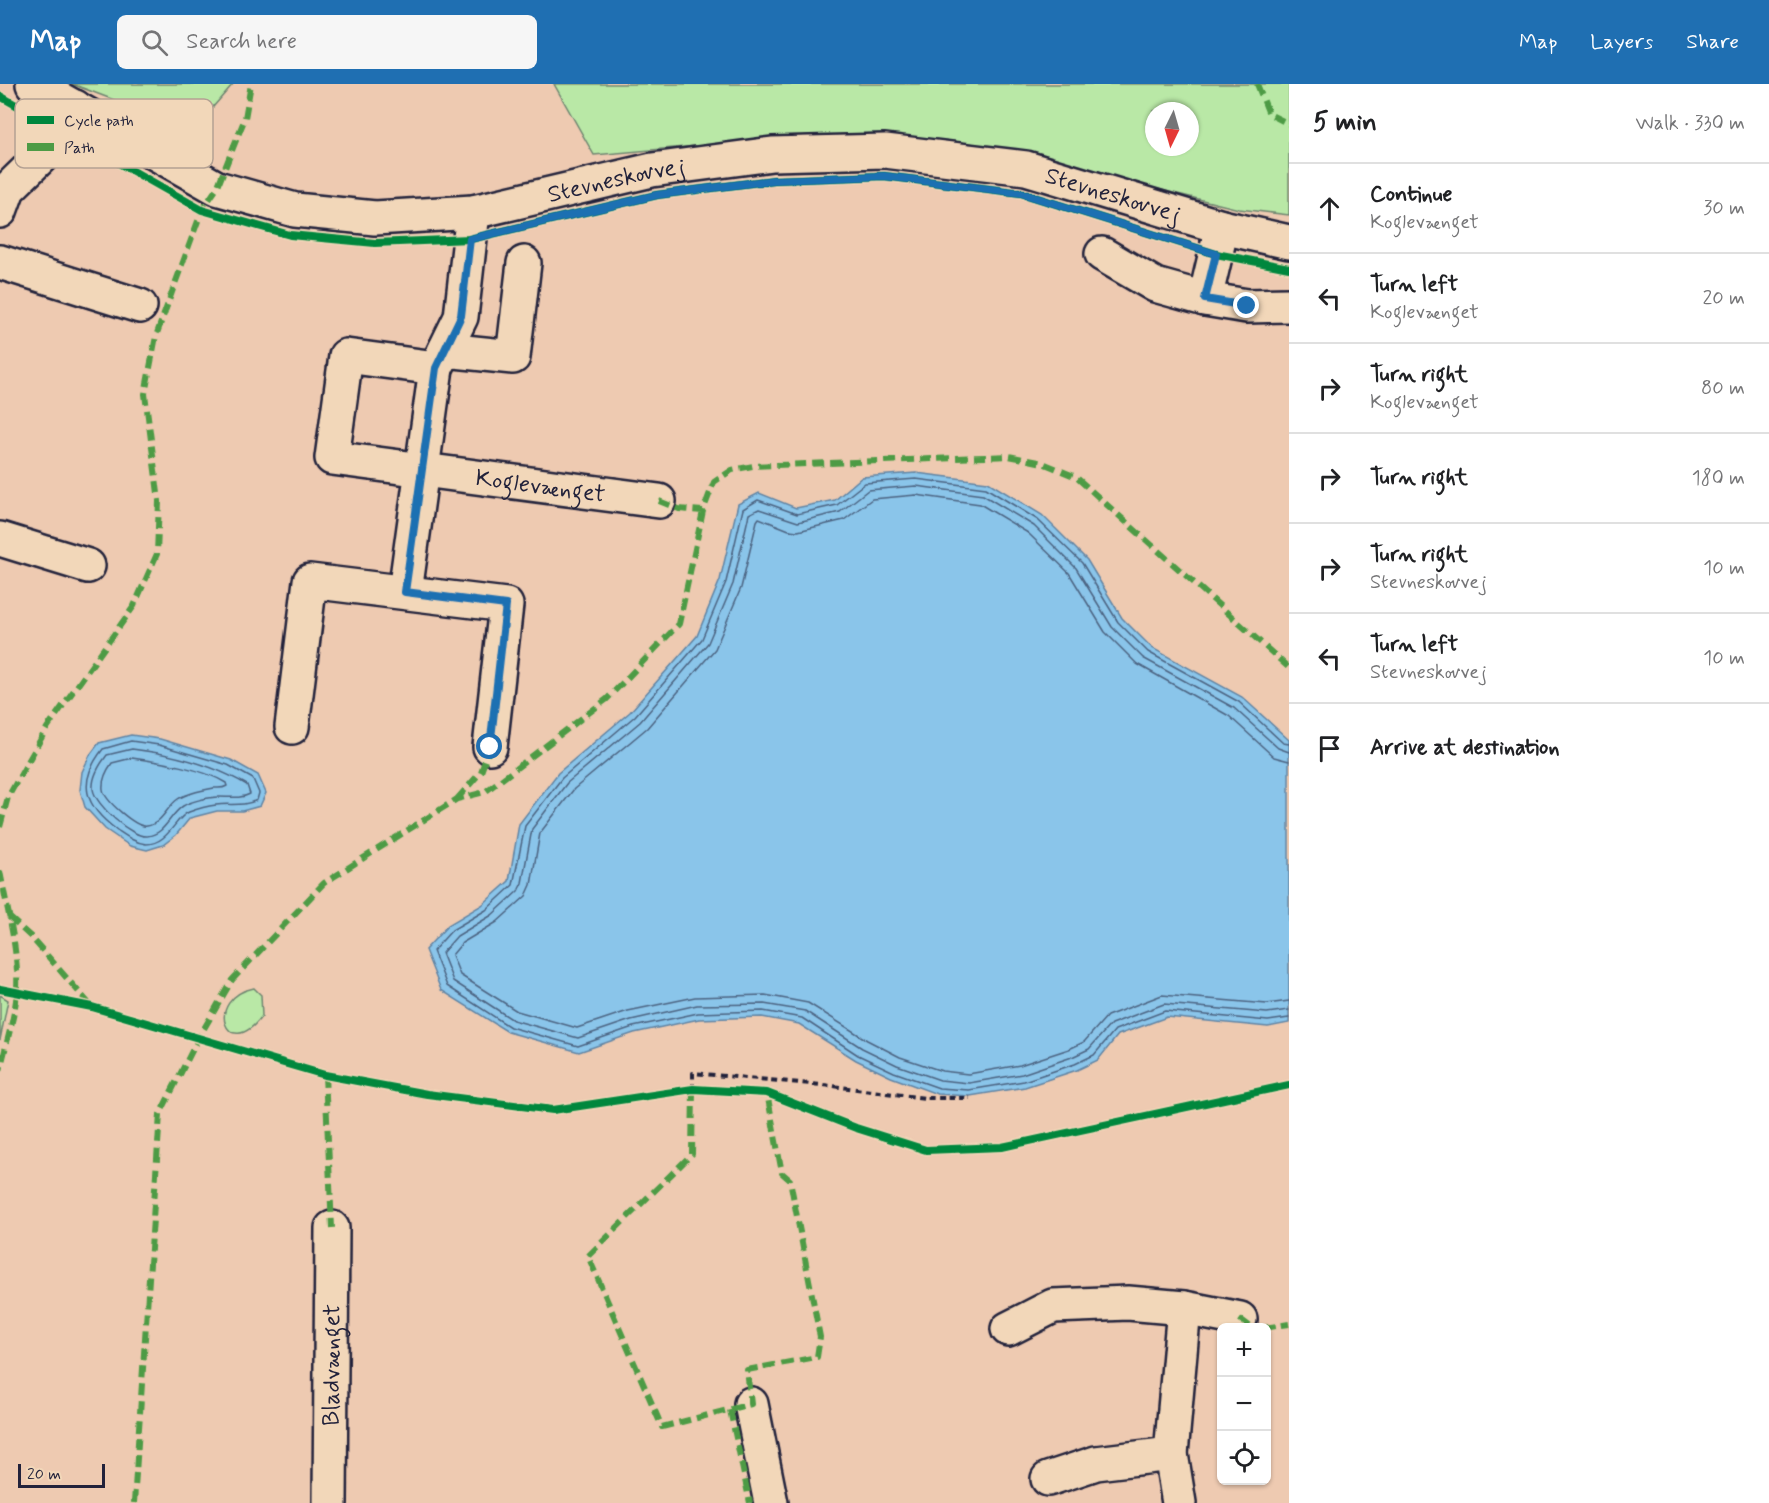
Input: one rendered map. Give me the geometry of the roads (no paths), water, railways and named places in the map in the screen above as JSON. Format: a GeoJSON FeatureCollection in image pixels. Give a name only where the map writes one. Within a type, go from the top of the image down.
{"type":"FeatureCollection","features":[{"type":"Feature","properties":{"kind":"street","name":"Stevneskovvej"},"geometry":{"type":"LineString","coordinates":[[33,84],[62,99]]}},
{"type":"Feature","properties":{"kind":"street","name":"Stevneskovvej"},"geometry":{"type":"LineString","coordinates":[[182,168],[217,188],[295,210],[375,218],[474,212],[652,170],[772,154],[885,151],[1026,168],[1222,227],[1289,242]]}},
{"type":"Feature","properties":{"kind":"street"},"geometry":{"type":"LineString","coordinates":[[0,211],[8,189],[30,168]]}},
{"type":"Feature","properties":{"kind":"street"},"geometry":{"type":"LineString","coordinates":[[405,592],[440,359],[461,316],[474,212]]}},
{"type":"Feature","properties":{"kind":"street"},"geometry":{"type":"LineString","coordinates":[[1205,299],[1222,227]]}},
{"type":"Feature","properties":{"kind":"street"},"geometry":{"type":"LineString","coordinates":[[1102,254],[1155,285],[1205,299],[1247,306],[1289,305]]}},
{"type":"Feature","properties":{"kind":"street"},"geometry":{"type":"LineString","coordinates":[[0,262],[140,306]]}},
{"type":"Feature","properties":{"kind":"street","name":"Koglevænget"},"geometry":{"type":"LineString","coordinates":[[524,263],[513,357],[440,359],[346,356],[332,458],[659,501]]}},
{"type":"Feature","properties":{"kind":"street"},"geometry":{"type":"LineString","coordinates":[[0,539],[88,566]]}},
{"type":"Feature","properties":{"kind":"street"},"geometry":{"type":"LineString","coordinates":[[292,727],[310,581],[506,605],[490,747]]}},
{"type":"Feature","properties":{"kind":"street","name":"Bladvænget"},"geometry":{"type":"LineString","coordinates":[[330,1503],[332,1228]]}},
{"type":"Feature","properties":{"kind":"street"},"geometry":{"type":"LineString","coordinates":[[1008,1329],[1053,1306],[1128,1303],[1184,1308],[1240,1319]]}},
{"type":"Feature","properties":{"kind":"street"},"geometry":{"type":"LineString","coordinates":[[1179,1503],[1172,1454],[1184,1308]]}},
{"type":"Feature","properties":{"kind":"street"},"geometry":{"type":"LineString","coordinates":[[751,1404],[771,1503]]}},
{"type":"Feature","properties":{"kind":"street"},"geometry":{"type":"LineString","coordinates":[[1048,1479],[1096,1463],[1172,1454]]}},
{"type":"Feature","properties":{"kind":"water"},"geometry":{"type":"Polygon","coordinates":[[[916,473],[988,482],[1042,515],[1087,560],[1122,618],[1152,648],[1242,697],[1289,740],[1289,1023],[1268,1027],[1167,1017],[1118,1035],[1098,1060],[1077,1070],[1025,1087],[970,1096],[937,1094],[891,1077],[856,1060],[799,1024],[762,1017],[699,1019],[634,1033],[579,1052],[508,1032],[441,990],[425,950],[448,925],[482,905],[509,881],[519,824],[558,773],[630,712],[697,636],[720,580],[738,504],[759,493],[796,508],[835,500],[862,477],[916,473]]]}},
{"type":"Feature","properties":{"kind":"water"},"geometry":{"type":"Polygon","coordinates":[[[131,735],[160,739],[231,760],[258,775],[266,793],[260,806],[242,811],[217,811],[190,818],[176,835],[163,845],[147,850],[130,846],[105,829],[85,807],[80,790],[82,772],[99,743],[131,735]]]}}]}
